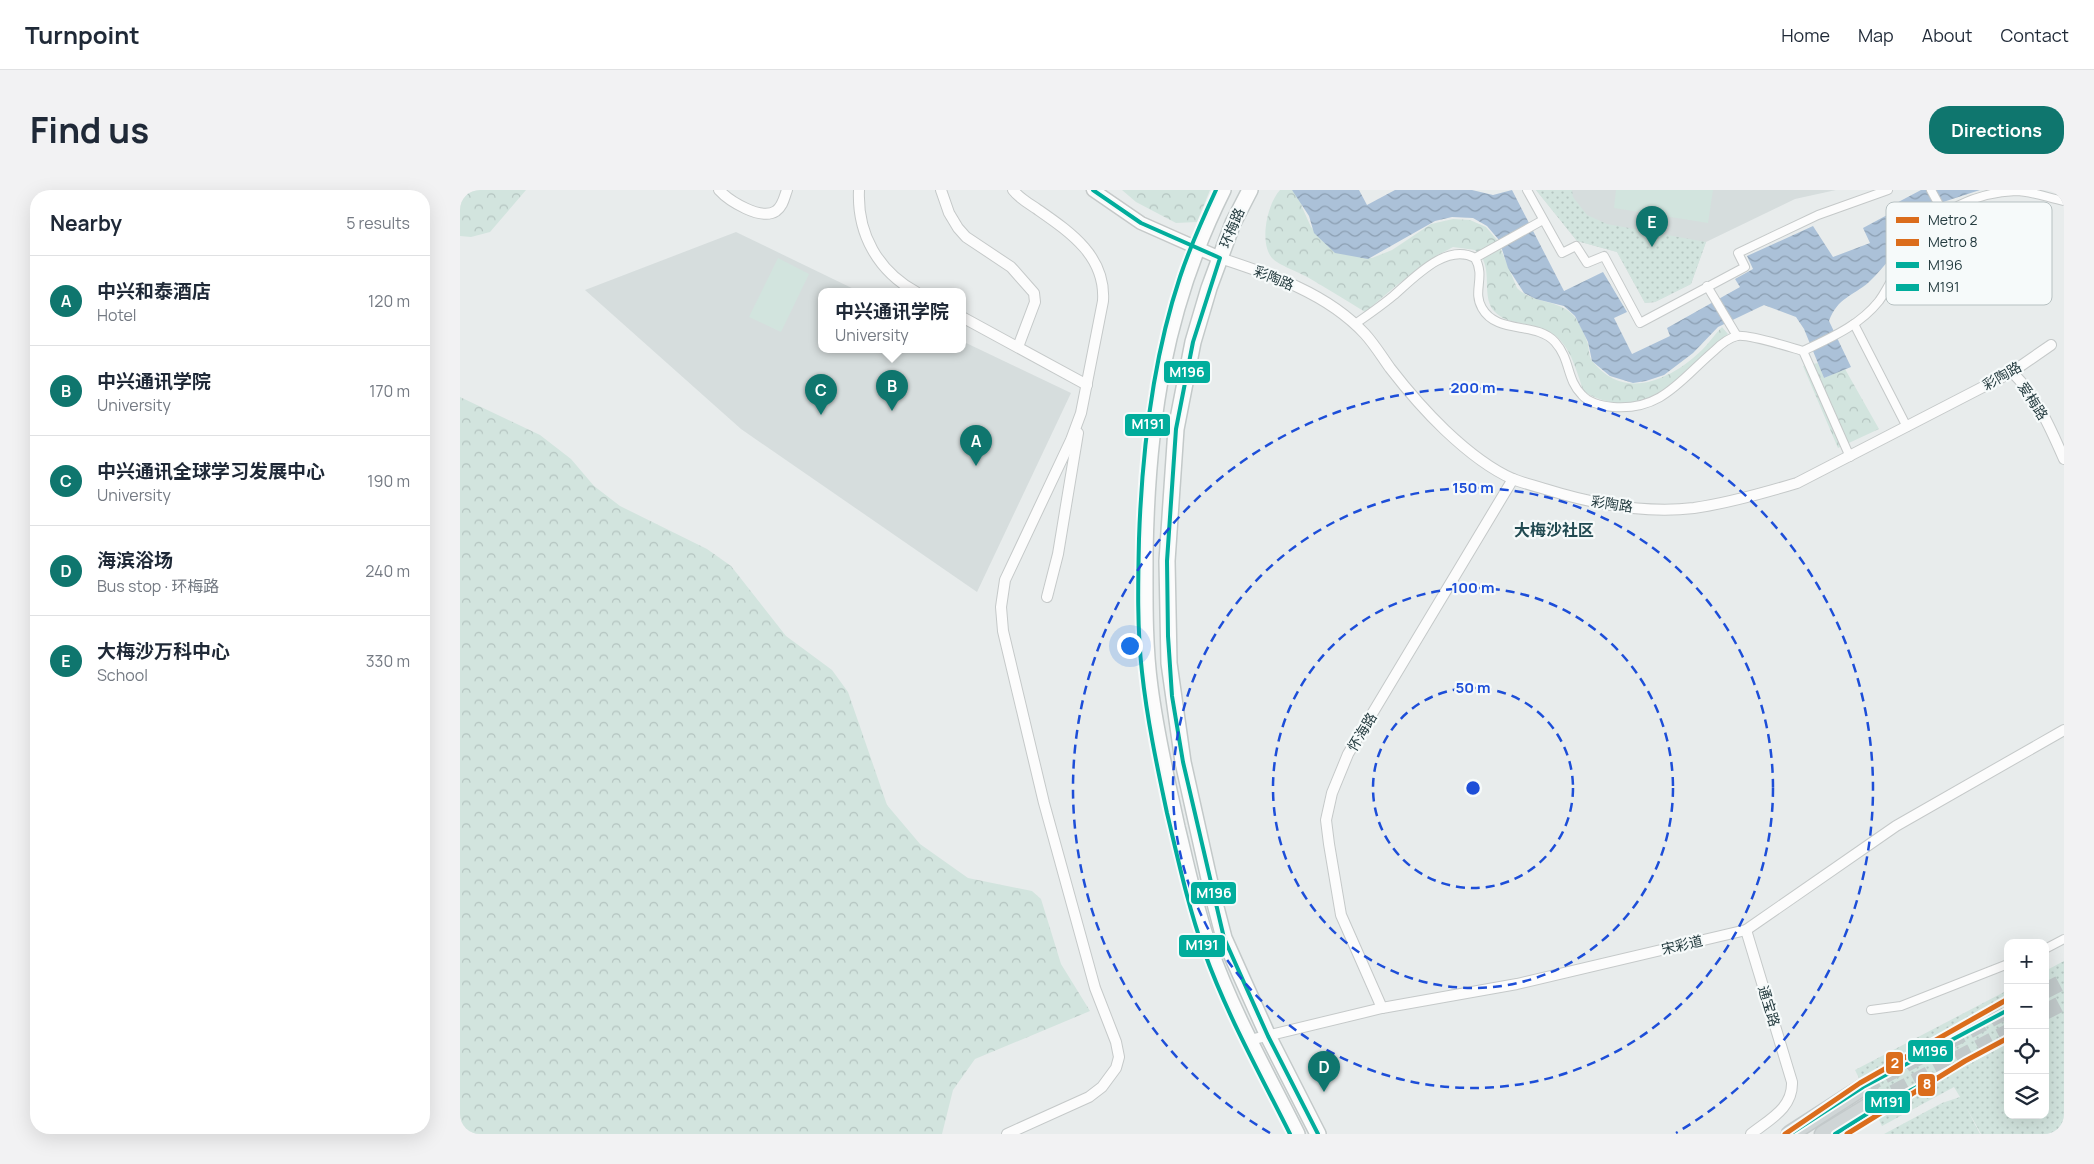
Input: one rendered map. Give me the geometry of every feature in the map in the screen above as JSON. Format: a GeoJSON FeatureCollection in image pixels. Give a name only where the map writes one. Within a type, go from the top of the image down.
{"type":"FeatureCollection","features":[{"type":"Feature","properties":{"kind":"main road","name":"环梅路"},"geometry":{"type":"LineString","coordinates":[[1222,190],[1196,248],[1178,300],[1170,329],[1153,419],[1146,516],[1145,597],[1147,652],[1152,701],[1161,752],[1194,898],[1213,958],[1231,1002],[1297,1134]]}},
{"type":"Feature","properties":{"kind":"main road","name":"环梅路"},"geometry":{"type":"LineString","coordinates":[[1250,190],[1233,223],[1209,288],[1193,342],[1176,429],[1167,561],[1169,663],[1183,762],[1219,919],[1238,972],[1318,1134]]}},
{"type":"Feature","properties":{"kind":"main road"},"geometry":{"type":"LineString","coordinates":[[1790,1134],[1863,1087]]}},
{"type":"Feature","properties":{"kind":"main road"},"geometry":{"type":"LineString","coordinates":[[1823,1134],[1872,1104]]}},
{"type":"Feature","properties":{"kind":"street"},"geometry":{"type":"LineString","coordinates":[[719,190],[727,199],[757,213],[768,213],[774,212],[782,204],[787,190]]}},
{"type":"Feature","properties":{"kind":"street"},"geometry":{"type":"LineString","coordinates":[[859,190],[862,227],[869,245],[892,276],[910,288]]}},
{"type":"Feature","properties":{"kind":"street"},"geometry":{"type":"LineString","coordinates":[[941,190],[949,213],[966,237],[1011,267],[1034,293],[1035,302],[1018,348]]}},
{"type":"Feature","properties":{"kind":"street"},"geometry":{"type":"LineString","coordinates":[[1013,190],[1023,200],[1073,235],[1091,256],[1100,274],[1102,284],[1102,301],[1081,412],[1058,554],[1048,597]]}},
{"type":"Feature","properties":{"kind":"street"},"geometry":{"type":"LineString","coordinates":[[1093,190],[1141,223],[1220,258]]}},
{"type":"Feature","properties":{"kind":"street"},"geometry":{"type":"LineString","coordinates":[[1527,190],[1562,253],[1576,246],[1587,263],[1604,256],[1640,323],[1745,266],[1738,253],[1818,216],[1888,190]]}},
{"type":"Feature","properties":{"kind":"street"},"geometry":{"type":"LineString","coordinates":[[1931,190],[1938,202]]}},
{"type":"Feature","properties":{"kind":"street"},"geometry":{"type":"LineString","coordinates":[[1967,202],[1994,194],[2017,191],[2064,201]]}},
{"type":"Feature","properties":{"kind":"street"},"geometry":{"type":"LineString","coordinates":[[1475,258],[1543,220]]}},
{"type":"Feature","properties":{"kind":"street"},"geometry":{"type":"LineString","coordinates":[[1355,324],[1418,274],[1441,259],[1455,254],[1468,254],[1475,258],[1481,272],[1477,294],[1481,308],[1490,319],[1503,325],[1537,331],[1553,340],[1564,354],[1572,383],[1582,397],[1602,406],[1630,408],[1656,400],[1674,389],[1722,344],[1737,336],[1754,338],[1803,351],[1854,324],[1879,301],[1886,289]]}},
{"type":"Feature","properties":{"kind":"street","name":"彩陶路"},"geometry":{"type":"LineString","coordinates":[[1220,258],[1245,266],[1310,293],[1334,306],[1366,336],[1420,404],[1445,430],[1482,460],[1512,479],[1577,499],[1619,507],[1678,509],[1734,500],[1797,483],[2012,372],[2051,345]]}},
{"type":"Feature","properties":{"kind":"street"},"geometry":{"type":"LineString","coordinates":[[1707,286],[1737,336]]}},
{"type":"Feature","properties":{"kind":"street"},"geometry":{"type":"LineString","coordinates":[[966,319],[1087,385]]}},
{"type":"Feature","properties":{"kind":"street"},"geometry":{"type":"LineString","coordinates":[[1854,324],[1907,427]]}},
{"type":"Feature","properties":{"kind":"street"},"geometry":{"type":"LineString","coordinates":[[1803,351],[1850,457]]}},
{"type":"Feature","properties":{"kind":"street","name":"爱梅路"},"geometry":{"type":"LineString","coordinates":[[2012,372],[2022,382],[2043,412],[2064,459]]}},
{"type":"Feature","properties":{"kind":"street"},"geometry":{"type":"LineString","coordinates":[[1007,1134],[1089,1097],[1106,1081],[1116,1068],[1119,1057],[1116,1042],[1095,988],[1044,803],[1003,631],[1001,606],[1005,580],[1071,440],[1081,412]]}},
{"type":"Feature","properties":{"kind":"street","name":"怀海路"},"geometry":{"type":"LineString","coordinates":[[1382,1008],[1341,915],[1326,820],[1332,793],[1348,754],[1512,479]]}},
{"type":"Feature","properties":{"kind":"street","name":"宋彩道"},"geometry":{"type":"LineString","coordinates":[[1250,1040],[1382,1008],[1517,984],[1746,930],[1896,826],[2064,730]]}},
{"type":"Feature","properties":{"kind":"street","name":"通宝路"},"geometry":{"type":"LineString","coordinates":[[1746,930],[1792,1082],[1791,1096],[1788,1104],[1752,1134]]}},
{"type":"Feature","properties":{"kind":"street"},"geometry":{"type":"LineString","coordinates":[[2049,947],[2064,939]]}},
{"type":"Feature","properties":{"kind":"street"},"geometry":{"type":"LineString","coordinates":[[1871,1010],[1901,1006],[2004,966]]}},
{"type":"Feature","properties":{"kind":"shaded area"},"geometry":{"type":"Polygon","coordinates":[[[1536,190],[1836,190],[1795,199],[1706,242],[1691,284],[1655,302],[1645,303],[1617,252],[1577,241],[1536,190]]]}},
{"type":"Feature","properties":{"kind":"shaded area"},"geometry":{"type":"Polygon","coordinates":[[[736,232],[852,288],[818,288],[818,353],[966,353],[966,343],[1071,393],[977,592],[741,429],[585,290],[736,232]]]}},
{"type":"Feature","properties":{"kind":"green space"},"geometry":{"type":"Polygon","coordinates":[[[460,190],[526,190],[490,232],[471,237],[460,236],[460,190]]]}},
{"type":"Feature","properties":{"kind":"green space"},"geometry":{"type":"Polygon","coordinates":[[[1122,190],[1210,190],[1197,222],[1176,223],[1136,202],[1122,190]]]}},
{"type":"Feature","properties":{"kind":"green space"},"geometry":{"type":"Polygon","coordinates":[[[1280,190],[1292,190],[1300,197],[1302,207],[1311,227],[1328,244],[1344,254],[1372,258],[1392,250],[1431,224],[1453,219],[1470,220],[1486,227],[1497,240],[1517,288],[1531,297],[1561,307],[1574,316],[1588,344],[1592,360],[1606,374],[1619,381],[1648,382],[1663,377],[1677,370],[1702,350],[1722,327],[1728,334],[1696,365],[1664,391],[1646,400],[1627,403],[1607,401],[1584,392],[1571,357],[1559,339],[1539,327],[1505,319],[1494,311],[1489,300],[1486,268],[1482,258],[1475,250],[1453,247],[1438,255],[1397,285],[1365,312],[1309,278],[1275,261],[1268,251],[1265,234],[1271,204],[1280,190]]]}},
{"type":"Feature","properties":{"kind":"green space"},"geometry":{"type":"Polygon","coordinates":[[[1536,190],[1572,190],[1573,197],[1587,215],[1607,224],[1706,242],[1691,284],[1655,302],[1645,303],[1617,252],[1577,241],[1536,190]]]}},
{"type":"Feature","properties":{"kind":"green space"},"geometry":{"type":"Polygon","coordinates":[[[1616,190],[1713,190],[1708,223],[1614,208],[1616,190]]]}},
{"type":"Feature","properties":{"kind":"green space"},"geometry":{"type":"Polygon","coordinates":[[[778,258],[809,274],[781,332],[749,317],[778,258]]]}},
{"type":"Feature","properties":{"kind":"green space"},"geometry":{"type":"Polygon","coordinates":[[[1818,363],[1824,378],[1845,369],[1879,429],[1838,448],[1803,366],[1818,363]]]}},
{"type":"Feature","properties":{"kind":"green space"},"geometry":{"type":"Polygon","coordinates":[[[460,397],[540,435],[571,459],[594,486],[620,506],[707,549],[731,566],[786,636],[832,670],[848,692],[887,805],[920,844],[968,878],[1032,891],[1041,899],[1061,964],[1090,1011],[975,1059],[953,1090],[942,1134],[460,1134],[460,397]]]}},
{"type":"Feature","properties":{"kind":"green space"},"geometry":{"type":"Polygon","coordinates":[[[2064,961],[2064,1134],[1981,1134],[1966,1107],[1980,1134],[1884,1134],[1942,1103],[1960,1097],[1954,1087],[1882,1126],[1855,1070],[2004,992],[2004,1119],[2049,1119],[2049,969],[2064,961]]]}},
{"type":"Feature","properties":{"kind":"water"},"geometry":{"type":"Polygon","coordinates":[[[1292,190],[1359,190],[1367,205],[1395,190],[1472,190],[1493,195],[1512,190],[1564,291],[1603,272],[1627,312],[1614,318],[1632,354],[1670,336],[1667,328],[1740,287],[1735,279],[1753,269],[1747,256],[1813,226],[1833,257],[1870,243],[1863,228],[1886,216],[1886,263],[1869,282],[1841,302],[1829,321],[1851,367],[1824,378],[1804,329],[1796,317],[1764,305],[1718,327],[1693,353],[1664,375],[1633,383],[1610,376],[1592,361],[1588,342],[1575,316],[1564,306],[1536,299],[1524,293],[1508,268],[1499,240],[1487,226],[1473,218],[1452,217],[1435,221],[1368,259],[1335,253],[1314,233],[1309,216],[1292,190]]]}},
{"type":"Feature","properties":{"kind":"water"},"geometry":{"type":"Polygon","coordinates":[[[1921,190],[1980,190],[1943,202],[1898,202],[1921,190]]]}},
{"type":"Feature","properties":{"kind":"tunnel"},"geometry":{"type":"LineString","coordinates":[[2049,989],[2064,981]]}},
{"type":"Feature","properties":{"kind":"tunnel"},"geometry":{"type":"LineString","coordinates":[[2049,1010],[2064,1002]]}},
{"type":"Feature","properties":{"kind":"tunnel"},"geometry":{"type":"LineString","coordinates":[[1863,1087],[2004,1012]]}},
{"type":"Feature","properties":{"kind":"tunnel"},"geometry":{"type":"LineString","coordinates":[[1872,1104],[2004,1034]]}},
{"type":"Feature","properties":{"kind":"metro line","name":"2"},"geometry":{"type":"LineString","coordinates":[[1785,1134],[1860,1083],[2004,1001]]}},
{"type":"Feature","properties":{"kind":"metro line","name":"8"},"geometry":{"type":"LineString","coordinates":[[1847,1134],[1965,1061],[2004,1040]]}},
{"type":"Feature","properties":{"kind":"transit line","name":"M196"},"geometry":{"type":"LineString","coordinates":[[1093,190],[1141,223],[1220,258],[1193,342],[1176,429],[1167,561],[1168,636],[1172,696],[1183,762],[1224,938],[1268,1036],[1318,1134]]}},
{"type":"Feature","properties":{"kind":"transit line","name":"M191"},"geometry":{"type":"LineString","coordinates":[[1216,190],[1188,255],[1170,309],[1150,406],[1140,506],[1138,605],[1140,655],[1144,690],[1167,813],[1198,934],[1233,1021],[1290,1134]]}},
{"type":"Feature","properties":{"kind":"transit line","name":"M196"},"geometry":{"type":"LineString","coordinates":[[1790,1134],[1863,1087],[2004,1012]]}},
{"type":"Feature","properties":{"kind":"transit line","name":"M191"},"geometry":{"type":"LineString","coordinates":[[1835,1134],[1875,1109],[2004,1041]]}},
{"type":"Feature","properties":{"kind":"place","name":"大梅沙万科中心"},"geometry":{"type":"Point","coordinates":[1652,247]}},
{"type":"Feature","properties":{"kind":"place","name":"中兴通讯学院"},"geometry":{"type":"Point","coordinates":[892,411]}},
{"type":"Feature","properties":{"kind":"place","name":"中兴通讯全球学习发展中心"},"geometry":{"type":"Point","coordinates":[821,415]}},
{"type":"Feature","properties":{"kind":"place","name":"中兴和泰酒店"},"geometry":{"type":"Point","coordinates":[976,466]}},
{"type":"Feature","properties":{"kind":"place","name":"海滨浴场"},"geometry":{"type":"Point","coordinates":[1324,1092]}},
{"type":"Feature","properties":{"kind":"district","name":"大梅沙社区"},"geometry":{"type":"Point","coordinates":[1554,530]}}]}
